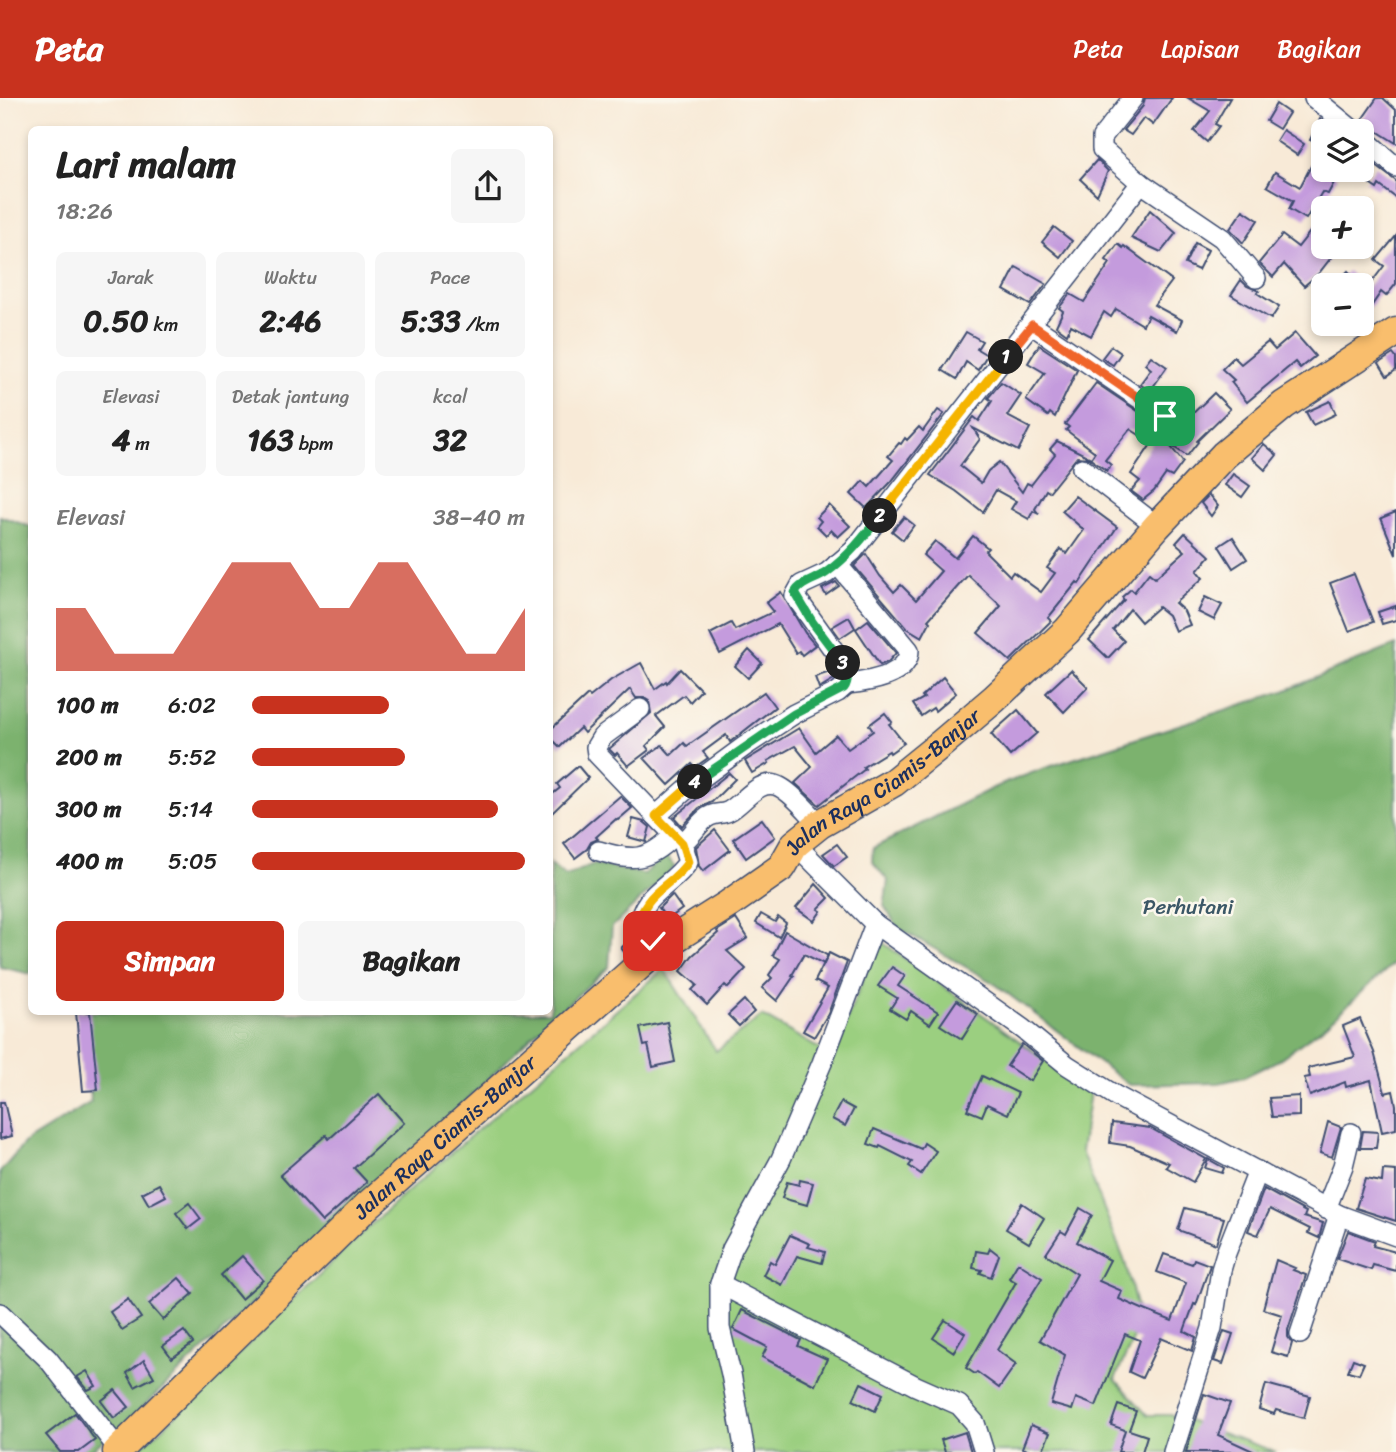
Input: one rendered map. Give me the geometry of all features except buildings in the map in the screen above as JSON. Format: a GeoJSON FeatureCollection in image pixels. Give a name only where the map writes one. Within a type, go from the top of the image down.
{"type":"FeatureCollection","features":[{"type":"Feature","properties":{"kind":"highway","name":"Jalan Raya Ciamis-Banjar"},"geometry":{"type":"LineString","coordinates":[[118,1451],[368,1205],[658,949],[782,867],[795,844],[820,824],[894,782],[994,699],[1067,631],[1157,526],[1251,430],[1284,405],[1396,332]]}},
{"type":"Feature","properties":{"kind":"street"},"geometry":{"type":"LineString","coordinates":[[1133,98],[1102,137],[1102,149],[1141,183],[1222,238],[1256,278]]}},
{"type":"Feature","properties":{"kind":"street"},"geometry":{"type":"LineString","coordinates":[[1314,98],[1339,119]]}},
{"type":"Feature","properties":{"kind":"street"},"geometry":{"type":"LineString","coordinates":[[1374,148],[1396,167]]}},
{"type":"Feature","properties":{"kind":"street"},"geometry":{"type":"LineString","coordinates":[[847,684],[845,666],[795,596],[801,585],[827,573],[853,551],[1141,183]]}},
{"type":"Feature","properties":{"kind":"street"},"geometry":{"type":"LineString","coordinates":[[1032,325],[1165,416]]}},
{"type":"Feature","properties":{"kind":"street"},"geometry":{"type":"LineString","coordinates":[[1082,468],[1157,526]]}},
{"type":"Feature","properties":{"kind":"street"},"geometry":{"type":"LineString","coordinates":[[656,816],[689,787],[794,714],[838,692],[847,684],[878,680],[906,662],[909,650],[837,564]]}},
{"type":"Feature","properties":{"kind":"street"},"geometry":{"type":"LineString","coordinates":[[640,709],[602,737],[596,747],[597,754],[686,852],[687,866],[655,892],[641,916],[640,925],[658,949]]}},
{"type":"Feature","properties":{"kind":"street"},"geometry":{"type":"LineString","coordinates":[[599,851],[622,858],[638,858],[653,853],[677,839],[692,836],[711,814],[729,811],[761,786],[770,784],[782,787],[820,824]]}},
{"type":"Feature","properties":{"kind":"street"},"geometry":{"type":"LineString","coordinates":[[795,844],[875,924],[1105,1090],[1333,1212],[1396,1236]]}},
{"type":"Feature","properties":{"kind":"street"},"geometry":{"type":"LineString","coordinates":[[745,1452],[720,1328],[720,1284],[732,1249],[781,1159],[822,1063],[875,924]]}},
{"type":"Feature","properties":{"kind":"street"},"geometry":{"type":"LineString","coordinates":[[1300,1334],[1351,1133]]}},
{"type":"Feature","properties":{"kind":"street"},"geometry":{"type":"LineString","coordinates":[[1175,1451],[1212,1328],[1226,1253],[1258,1171]]}},
{"type":"Feature","properties":{"kind":"street"},"geometry":{"type":"LineString","coordinates":[[720,1284],[916,1386],[959,1405],[975,1423],[984,1452]]}},
{"type":"Feature","properties":{"kind":"street"},"geometry":{"type":"LineString","coordinates":[[0,1313],[48,1359],[118,1451]]}},
{"type":"Feature","properties":{"kind":"green space"},"geometry":{"type":"Polygon","coordinates":[[[0,516],[28,526],[28,973],[0,967],[0,516]]]}},
{"type":"Feature","properties":{"kind":"green space","name":"Perhutani"},"geometry":{"type":"Polygon","coordinates":[[[1396,645],[1396,961],[1326,1025],[1277,1061],[1244,1077],[1219,1083],[1129,1085],[995,984],[897,927],[884,906],[888,881],[872,861],[873,848],[995,787],[1042,769],[1284,691],[1396,645]]]}},
{"type":"Feature","properties":{"kind":"green space"},"geometry":{"type":"Polygon","coordinates":[[[666,855],[675,867],[612,927],[609,967],[535,1033],[128,1421],[89,1452],[0,1452],[0,1172],[25,1143],[91,1102],[77,1015],[553,1015],[553,866],[566,876],[593,864],[644,874],[666,855]]]}},
{"type":"Feature","properties":{"kind":"green space"},"geometry":{"type":"Polygon","coordinates":[[[879,940],[1090,1092],[1081,1151],[1125,1262],[1137,1309],[1133,1340],[1115,1379],[1147,1415],[1171,1415],[1276,1452],[134,1452],[162,1429],[366,1229],[664,969],[716,1051],[762,1016],[832,1056],[879,940]]]}},
{"type":"Feature","properties":{"kind":"route"},"geometry":{"type":"LineString","coordinates":[[653,941],[640,925],[641,916],[655,892],[670,882],[688,862],[682,843],[656,816],[689,787],[745,746],[794,714],[844,688],[847,684],[845,666],[795,596],[796,591],[801,585],[827,573],[853,551],[1032,325],[1165,416]]}}]}
